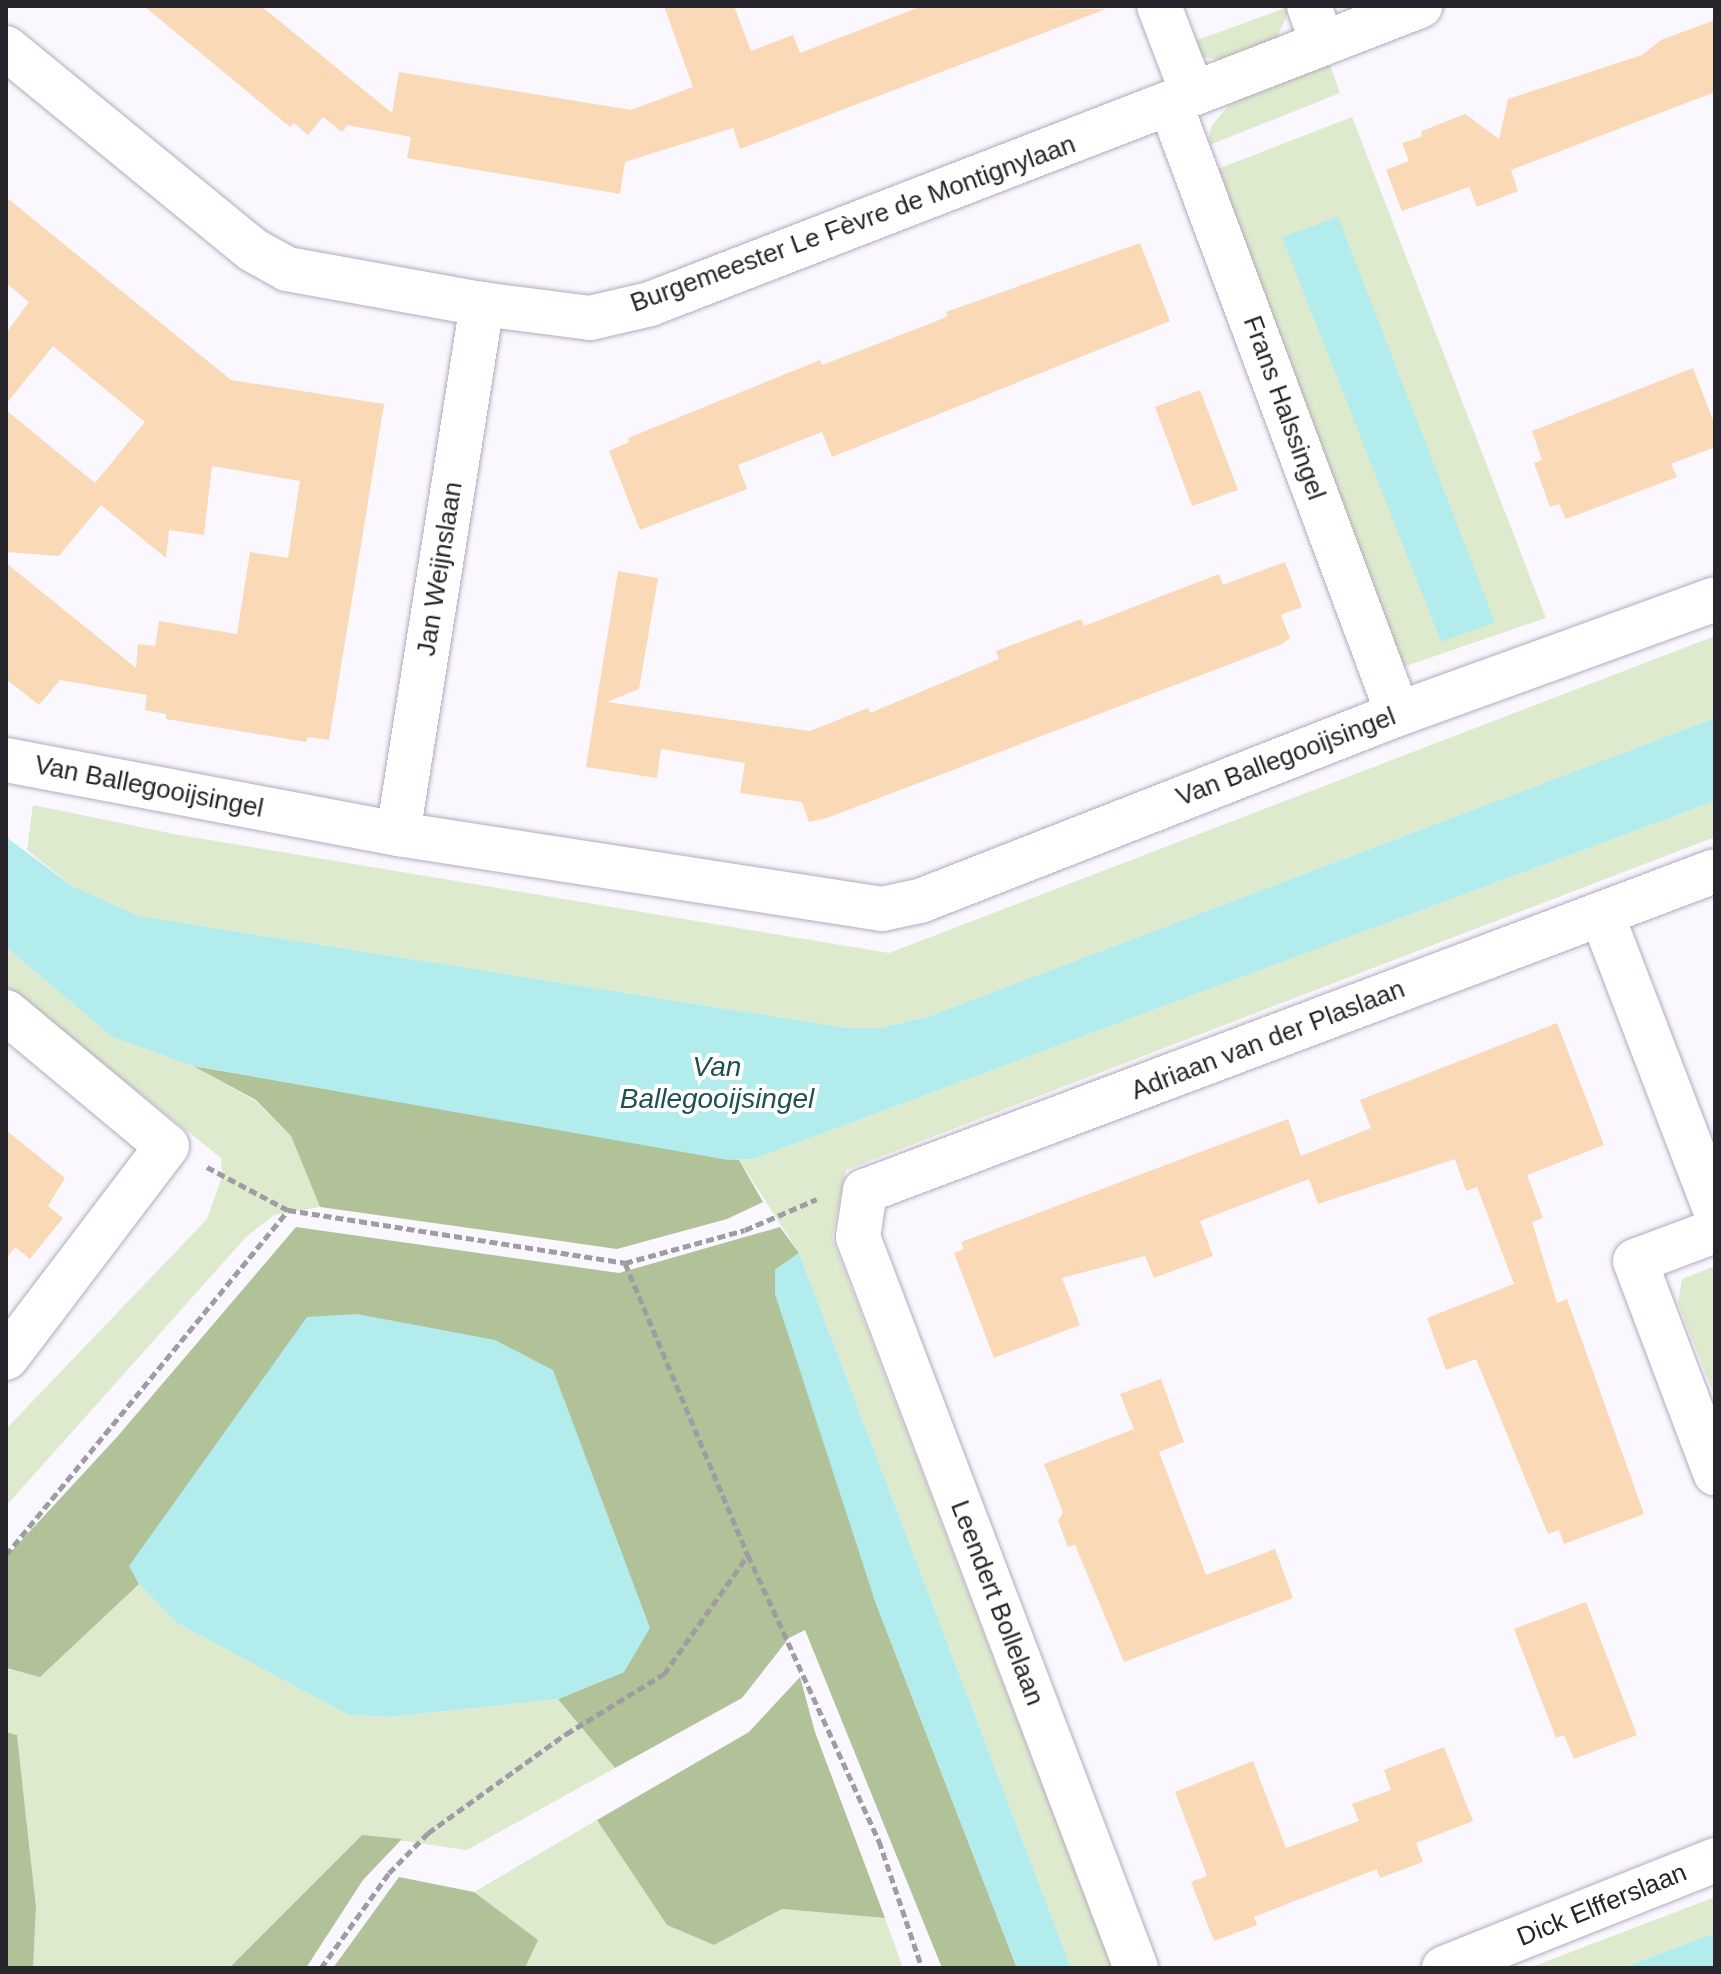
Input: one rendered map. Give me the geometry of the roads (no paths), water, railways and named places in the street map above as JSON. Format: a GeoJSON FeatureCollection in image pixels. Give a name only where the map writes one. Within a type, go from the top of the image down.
{"type":"FeatureCollection","features":[{"type":"Feature","properties":{"kind":"street","name":"Frans Halssingel"},"geometry":{"type":"LineString","coordinates":[[1159,6],[1181,97],[1398,714]]}},
{"type":"Feature","properties":{"kind":"street","name":"Burgemeester Le Fèvre de Montignylaan"},"geometry":{"type":"LineString","coordinates":[[6,48],[253,250],[287,269],[482,304],[590,318],[650,304],[1181,97],[1316,24],[1420,6]]}},
{"type":"Feature","properties":{"kind":"street","name":"Jan Weijnslaan"},"geometry":{"type":"LineString","coordinates":[[398,834],[482,304]]}},
{"type":"Feature","properties":{"kind":"street","name":"Van Ballegooijsingel"},"geometry":{"type":"LineString","coordinates":[[6,760],[398,834],[882,909],[920,901],[1398,714],[1715,599]]}},
{"type":"Feature","properties":{"kind":"street","name":"Adriaan van der Plaslaan"},"geometry":{"type":"LineString","coordinates":[[860,1223],[865,1191],[1715,871]]}},
{"type":"Feature","properties":{"kind":"street"},"geometry":{"type":"LineString","coordinates":[[1602,915],[1715,1209]]}},
{"type":"Feature","properties":{"kind":"street"},"geometry":{"type":"LineString","coordinates":[[6,1012],[167,1146],[6,1358]]}},
{"type":"Feature","properties":{"kind":"street","name":"Leendert Bollelaan"},"geometry":{"type":"LineString","coordinates":[[860,1223],[1136,1968]]}},
{"type":"Feature","properties":{"kind":"street"},"geometry":{"type":"LineString","coordinates":[[1715,1231],[1635,1261],[1715,1473]]}},
{"type":"Feature","properties":{"kind":"street","name":"Dick Elfferslaan"},"geometry":{"type":"LineString","coordinates":[[1444,1968],[1715,1860]]}},
{"type":"Feature","properties":{"kind":"water"},"geometry":{"type":"Polygon","coordinates":[[[1338,217],[1495,622],[1441,642],[1282,237],[1338,217]]]}},
{"type":"Feature","properties":{"kind":"water","name":"Van Ballegooijsingel"},"geometry":{"type":"Polygon","coordinates":[[[1715,718],[1715,801],[753,1159],[728,1160],[193,1066],[112,1037],[6,947],[6,837],[72,886],[139,916],[848,1028],[880,1028],[930,1016],[1715,718]]]}},
{"type":"Feature","properties":{"kind":"water"},"geometry":{"type":"Polygon","coordinates":[[[799,1253],[1071,1968],[1017,1968],[875,1601],[775,1294],[775,1270],[799,1253]]]}},
{"type":"Feature","properties":{"kind":"water"},"geometry":{"type":"Polygon","coordinates":[[[357,1314],[495,1340],[553,1370],[650,1628],[624,1672],[558,1699],[391,1717],[349,1715],[177,1623],[139,1584],[129,1566],[307,1317],[357,1314]]]}},
{"type":"Feature","properties":{"kind":"water"},"geometry":{"type":"Polygon","coordinates":[[[1715,1933],[1715,1968],[1622,1968],[1715,1933]]]}}]}
